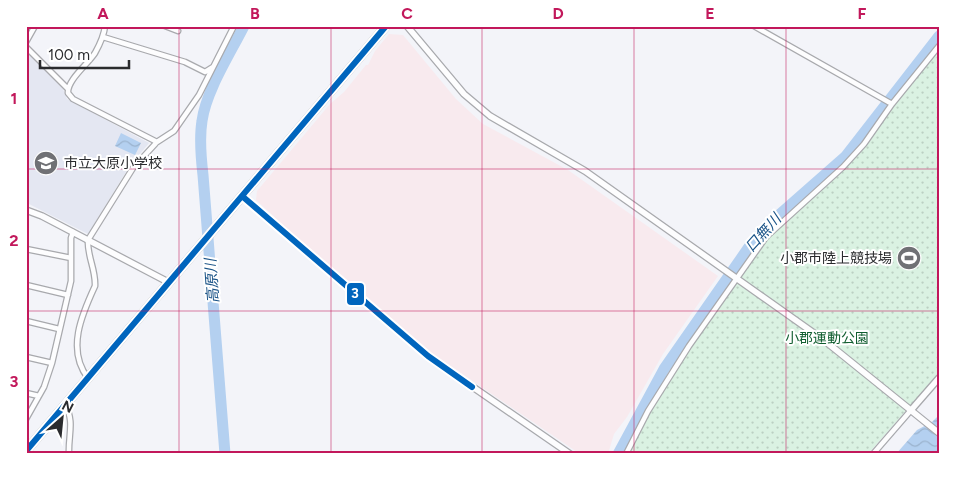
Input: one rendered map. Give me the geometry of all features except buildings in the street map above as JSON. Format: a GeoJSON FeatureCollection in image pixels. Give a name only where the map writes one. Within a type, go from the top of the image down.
{"type":"FeatureCollection","features":[{"type":"Feature","properties":{"kind":"main road"},"geometry":{"type":"LineString","coordinates":[[26,451],[386,26]]}},
{"type":"Feature","properties":{"kind":"street"},"geometry":{"type":"LineString","coordinates":[[26,42],[35,26]]}},
{"type":"Feature","properties":{"kind":"street"},"geometry":{"type":"LineString","coordinates":[[68,89],[96,51],[103,37],[105,26]]}},
{"type":"Feature","properties":{"kind":"street"},"geometry":{"type":"LineString","coordinates":[[165,26],[178,31]]}},
{"type":"Feature","properties":{"kind":"street"},"geometry":{"type":"LineString","coordinates":[[88,378],[79,361],[76,342],[96,278],[87,251],[88,240],[132,168],[157,142],[174,131],[204,87],[234,26]]}},
{"type":"Feature","properties":{"kind":"street"},"geometry":{"type":"LineString","coordinates":[[407,26],[464,94],[490,116],[586,171],[825,341],[939,432]]}},
{"type":"Feature","properties":{"kind":"street"},"geometry":{"type":"LineString","coordinates":[[754,26],[892,104]]}},
{"type":"Feature","properties":{"kind":"street"},"geometry":{"type":"LineString","coordinates":[[103,37],[185,62],[205,72],[213,67]]}},
{"type":"Feature","properties":{"kind":"street"},"geometry":{"type":"LineString","coordinates":[[26,46],[68,89],[73,99],[157,142]]}},
{"type":"Feature","properties":{"kind":"street"},"geometry":{"type":"LineString","coordinates":[[626,454],[648,411],[736,277],[777,226],[843,168],[864,144],[892,104],[939,46]]}},
{"type":"Feature","properties":{"kind":"street"},"geometry":{"type":"LineString","coordinates":[[242,196],[428,356],[570,454]]}},
{"type":"Feature","properties":{"kind":"street"},"geometry":{"type":"LineString","coordinates":[[26,210],[73,232],[168,282]]}},
{"type":"Feature","properties":{"kind":"street"},"geometry":{"type":"LineString","coordinates":[[26,419],[39,396],[52,363],[71,281],[70,238],[73,232]]}},
{"type":"Feature","properties":{"kind":"street"},"geometry":{"type":"LineString","coordinates":[[26,249],[71,258]]}},
{"type":"Feature","properties":{"kind":"street"},"geometry":{"type":"LineString","coordinates":[[26,285],[68,295]]}},
{"type":"Feature","properties":{"kind":"street"},"geometry":{"type":"LineString","coordinates":[[26,321],[59,329]]}},
{"type":"Feature","properties":{"kind":"street"},"geometry":{"type":"LineString","coordinates":[[26,357],[52,363]]}},
{"type":"Feature","properties":{"kind":"street"},"geometry":{"type":"LineString","coordinates":[[873,454],[939,378]]}},
{"type":"Feature","properties":{"kind":"street"},"geometry":{"type":"LineString","coordinates":[[26,393],[39,396]]}},
{"type":"Feature","properties":{"kind":"street"},"geometry":{"type":"LineString","coordinates":[[65,405],[70,413],[71,424],[69,454]]}},
{"type":"Feature","properties":{"kind":"shaded area"},"geometry":{"type":"Polygon","coordinates":[[[389,34],[403,35],[456,99],[483,124],[568,170],[718,276],[663,354],[627,417],[614,434],[608,454],[580,454],[430,352],[311,251],[256,200],[257,191],[330,104],[344,92],[368,65],[375,51],[389,34]]]}},
{"type":"Feature","properties":{"kind":"shaded area"},"geometry":{"type":"Polygon","coordinates":[[[26,50],[63,89],[67,99],[149,143],[129,167],[88,234],[27,203],[26,205],[26,50]]]}},
{"type":"Feature","properties":{"kind":"green space","name":"小郡運動公園"},"geometry":{"type":"Polygon","coordinates":[[[939,50],[939,373],[868,454],[629,454],[643,423],[689,347],[764,243],[864,147],[897,101],[939,50]]]}},
{"type":"Feature","properties":{"kind":"water"},"geometry":{"type":"Polygon","coordinates":[[[121,133],[141,143],[135,155],[115,146],[121,133]]]}},
{"type":"Feature","properties":{"kind":"water"},"geometry":{"type":"Polygon","coordinates":[[[939,415],[939,454],[896,454],[917,430],[932,422],[939,415]]]}},
{"type":"Feature","properties":{"kind":"waterway","name":"高原川"},"geometry":{"type":"LineString","coordinates":[[225,454],[201,155],[201,135],[204,109],[208,97],[244,26]]}},
{"type":"Feature","properties":{"kind":"waterway","name":"口無川"},"geometry":{"type":"LineString","coordinates":[[618,454],[664,369],[749,247],[770,223],[845,157],[939,36]]}},
{"type":"Feature","properties":{"kind":"transit line","name":"3"},"geometry":{"type":"LineString","coordinates":[[26,451],[386,26]]}},
{"type":"Feature","properties":{"kind":"transit line","name":"3"},"geometry":{"type":"LineString","coordinates":[[242,196],[428,356],[472,387]]}},
{"type":"Feature","properties":{"kind":"place","name":"市立大原小学校"},"geometry":{"type":"Point","coordinates":[46,163]}},
{"type":"Feature","properties":{"kind":"place","name":"小郡市陸上競技場"},"geometry":{"type":"Point","coordinates":[909,258]}}]}
